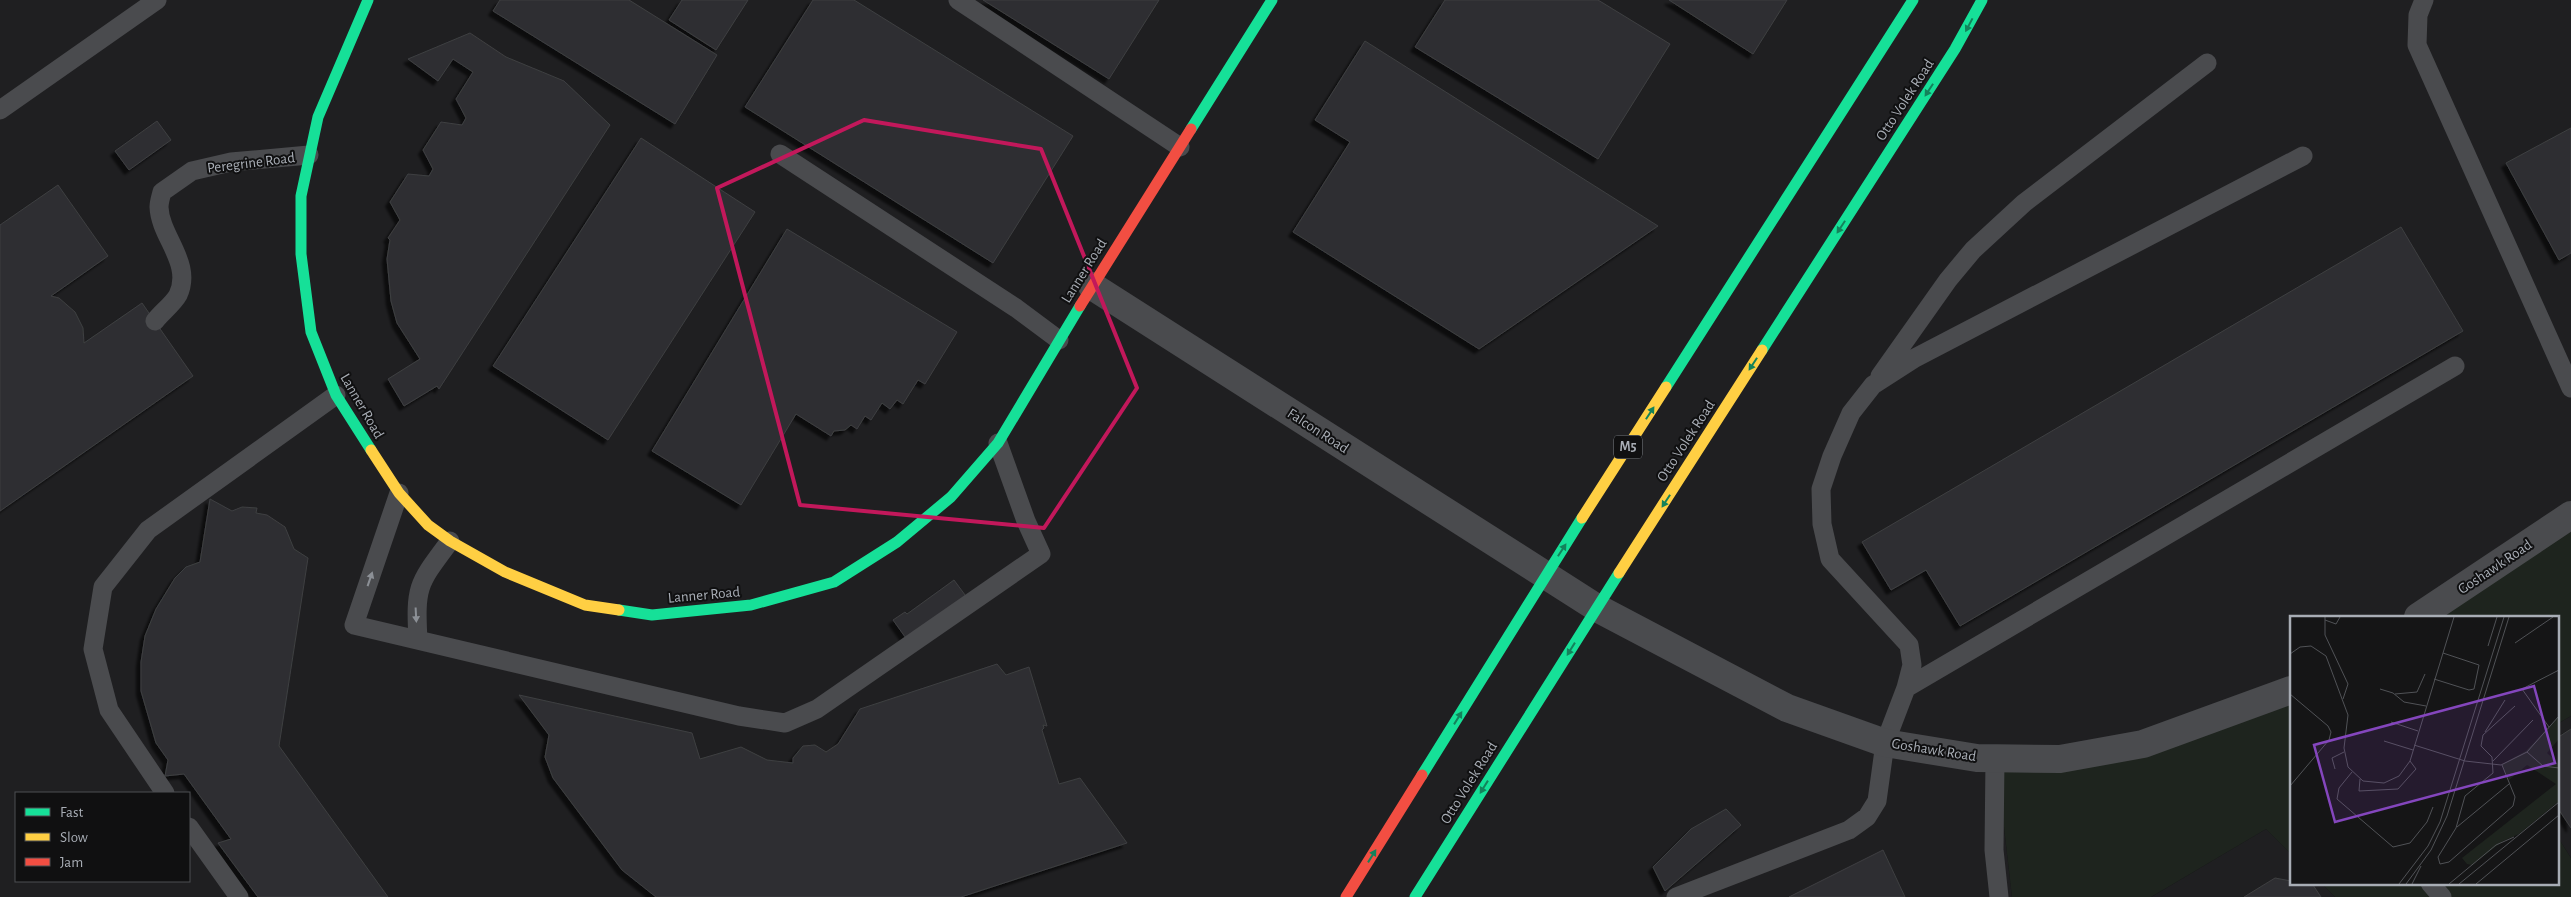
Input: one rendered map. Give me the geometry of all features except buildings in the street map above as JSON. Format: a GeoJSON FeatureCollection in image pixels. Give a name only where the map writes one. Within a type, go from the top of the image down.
{"type":"FeatureCollection","features":[{"type":"Feature","properties":{"kind":"main road","name":"Lanner Road"},"geometry":{"type":"LineString","coordinates":[[368,0],[318,117],[301,196],[301,254],[311,332],[336,395],[400,493],[428,525],[450,541],[505,572],[585,605],[652,615],[751,605],[834,582],[897,542],[951,497],[998,443],[1092,286],[1272,0]]}},
{"type":"Feature","properties":{"kind":"main road","name":"M5"},"geometry":{"type":"LineString","coordinates":[[1346,897],[1545,577],[1913,0]]}},
{"type":"Feature","properties":{"kind":"main road","name":"Otto Volek Road"},"geometry":{"type":"LineString","coordinates":[[1415,897],[1597,608],[1955,50],[1982,0]]}},
{"type":"Feature","properties":{"kind":"street","name":"Falcon Road"},"geometry":{"type":"LineString","coordinates":[[1092,286],[1545,577],[1597,608]]}},
{"type":"Feature","properties":{"kind":"street","name":"Goshawk Road"},"geometry":{"type":"LineString","coordinates":[[2420,616],[2571,515]]}},
{"type":"Feature","properties":{"kind":"street","name":"Goshawk Road"},"geometry":{"type":"LineString","coordinates":[[1597,608],[1787,708],[1885,743],[1977,758],[2060,759],[2143,744],[2290,690]]}},
{"type":"Feature","properties":{"kind":"lane"},"geometry":{"type":"LineString","coordinates":[[0,110],[157,0]]}},
{"type":"Feature","properties":{"kind":"lane"},"geometry":{"type":"LineString","coordinates":[[958,0],[1180,147]]}},
{"type":"Feature","properties":{"kind":"lane"},"geometry":{"type":"LineString","coordinates":[[2424,0],[2418,15],[2417,45],[2571,388]]}},
{"type":"Feature","properties":{"kind":"lane"},"geometry":{"type":"LineString","coordinates":[[1676,897],[1849,830],[1867,818],[1877,800],[1885,743],[1906,688],[1912,665],[1909,645],[1830,559],[1822,524],[1821,489],[1832,456],[1851,413],[1874,385],[1948,280],[1973,250],[2024,203],[2207,63]]}},
{"type":"Feature","properties":{"kind":"lane"},"geometry":{"type":"LineString","coordinates":[[780,154],[1016,308],[1059,340]]}},
{"type":"Feature","properties":{"kind":"lane","name":"Peregrine Road"},"geometry":{"type":"LineString","coordinates":[[155,321],[178,295],[182,276],[177,252],[163,225],[159,206],[162,192],[192,171],[230,162],[309,155]]}},
{"type":"Feature","properties":{"kind":"lane"},"geometry":{"type":"LineString","coordinates":[[1874,385],[1914,358],[2303,156]]}},
{"type":"Feature","properties":{"kind":"lane"},"geometry":{"type":"LineString","coordinates":[[1906,688],[2456,366]]}},
{"type":"Feature","properties":{"kind":"lane"},"geometry":{"type":"LineString","coordinates":[[164,792],[109,710],[93,649],[103,587],[148,530],[336,395]]}},
{"type":"Feature","properties":{"kind":"lane"},"geometry":{"type":"LineString","coordinates":[[400,493],[354,625],[739,716],[785,723],[818,709],[1041,554],[1026,521],[998,443]]}},
{"type":"Feature","properties":{"kind":"lane"},"geometry":{"type":"LineString","coordinates":[[418,640],[416,602],[421,581],[450,541]]}},
{"type":"Feature","properties":{"kind":"lane"},"geometry":{"type":"LineString","coordinates":[[1995,759],[1994,850],[1999,897]]}},
{"type":"Feature","properties":{"kind":"lane"},"geometry":{"type":"LineString","coordinates":[[190,828],[239,897]]}},
{"type":"Feature","properties":{"kind":"lane"},"geometry":{"type":"LineString","coordinates":[[2431,884],[2442,897]]}},
{"type":"Feature","properties":{"kind":"highlighted area"},"geometry":{"type":"Polygon","coordinates":[[[864,120],[1041,149],[1137,388],[1044,528],[800,505],[717,188],[864,120]]]}},
{"type":"Feature","properties":{"kind":"shaded area"},"geometry":{"type":"Polygon","coordinates":[[[0,0],[2571,0],[2571,515],[2406,616],[2290,616],[2290,685],[2143,743],[1996,757],[2012,897],[0,897],[0,0]]]}},
{"type":"Feature","properties":{"kind":"shaded area"},"geometry":{"type":"Polygon","coordinates":[[[2571,515],[2571,716],[2558,723],[2558,616],[2406,616],[2571,515]]]}},
{"type":"Feature","properties":{"kind":"shaded area"},"geometry":{"type":"Polygon","coordinates":[[[2290,685],[2290,853],[2266,829],[2151,897],[2012,897],[1996,757],[2059,756],[2290,685]]]}},
{"type":"Feature","properties":{"kind":"shaded area"},"geometry":{"type":"Polygon","coordinates":[[[2571,716],[2571,858],[2558,838],[2558,723],[2571,716]]]}},
{"type":"Feature","properties":{"kind":"shaded area"},"geometry":{"type":"Polygon","coordinates":[[[2266,829],[2290,853],[2290,884],[2322,884],[2335,897],[2151,897],[2266,829]]]}},
{"type":"Feature","properties":{"kind":"shaded area"},"geometry":{"type":"Polygon","coordinates":[[[2558,838],[2571,858],[2571,897],[2335,897],[2322,884],[2558,884],[2558,838]]]}},
{"type":"Feature","properties":{"kind":"traffic: fast"},"geometry":{"type":"LineString","coordinates":[[368,0],[318,117],[301,196],[301,254],[311,332],[336,395],[371,450]]}},
{"type":"Feature","properties":{"kind":"traffic: fast"},"geometry":{"type":"LineString","coordinates":[[1191,129],[1272,0]]}},
{"type":"Feature","properties":{"kind":"traffic: fast"},"geometry":{"type":"LineString","coordinates":[[1666,387],[1913,0]]}},
{"type":"Feature","properties":{"kind":"traffic: fast"},"geometry":{"type":"LineString","coordinates":[[1762,350],[1955,49],[1982,0]]}},
{"type":"Feature","properties":{"kind":"traffic: fast"},"geometry":{"type":"LineString","coordinates":[[619,610],[652,615],[751,605],[834,582],[897,542],[951,497],[998,443],[1080,306]]}},
{"type":"Feature","properties":{"kind":"traffic: fast"},"geometry":{"type":"LineString","coordinates":[[1422,775],[1582,518]]}},
{"type":"Feature","properties":{"kind":"traffic: fast"},"geometry":{"type":"LineString","coordinates":[[1415,897],[1619,573]]}},
{"type":"Feature","properties":{"kind":"traffic: slow"},"geometry":{"type":"LineString","coordinates":[[1619,573],[1762,350]]}},
{"type":"Feature","properties":{"kind":"traffic: slow"},"geometry":{"type":"LineString","coordinates":[[1582,518],[1666,387]]}},
{"type":"Feature","properties":{"kind":"traffic: slow"},"geometry":{"type":"LineString","coordinates":[[371,450],[399,493],[428,525],[450,541],[505,572],[585,605],[619,610]]}},
{"type":"Feature","properties":{"kind":"traffic: jam"},"geometry":{"type":"LineString","coordinates":[[1080,306],[1191,129]]}},
{"type":"Feature","properties":{"kind":"traffic: jam"},"geometry":{"type":"LineString","coordinates":[[1346,897],[1422,775]]}}]}
